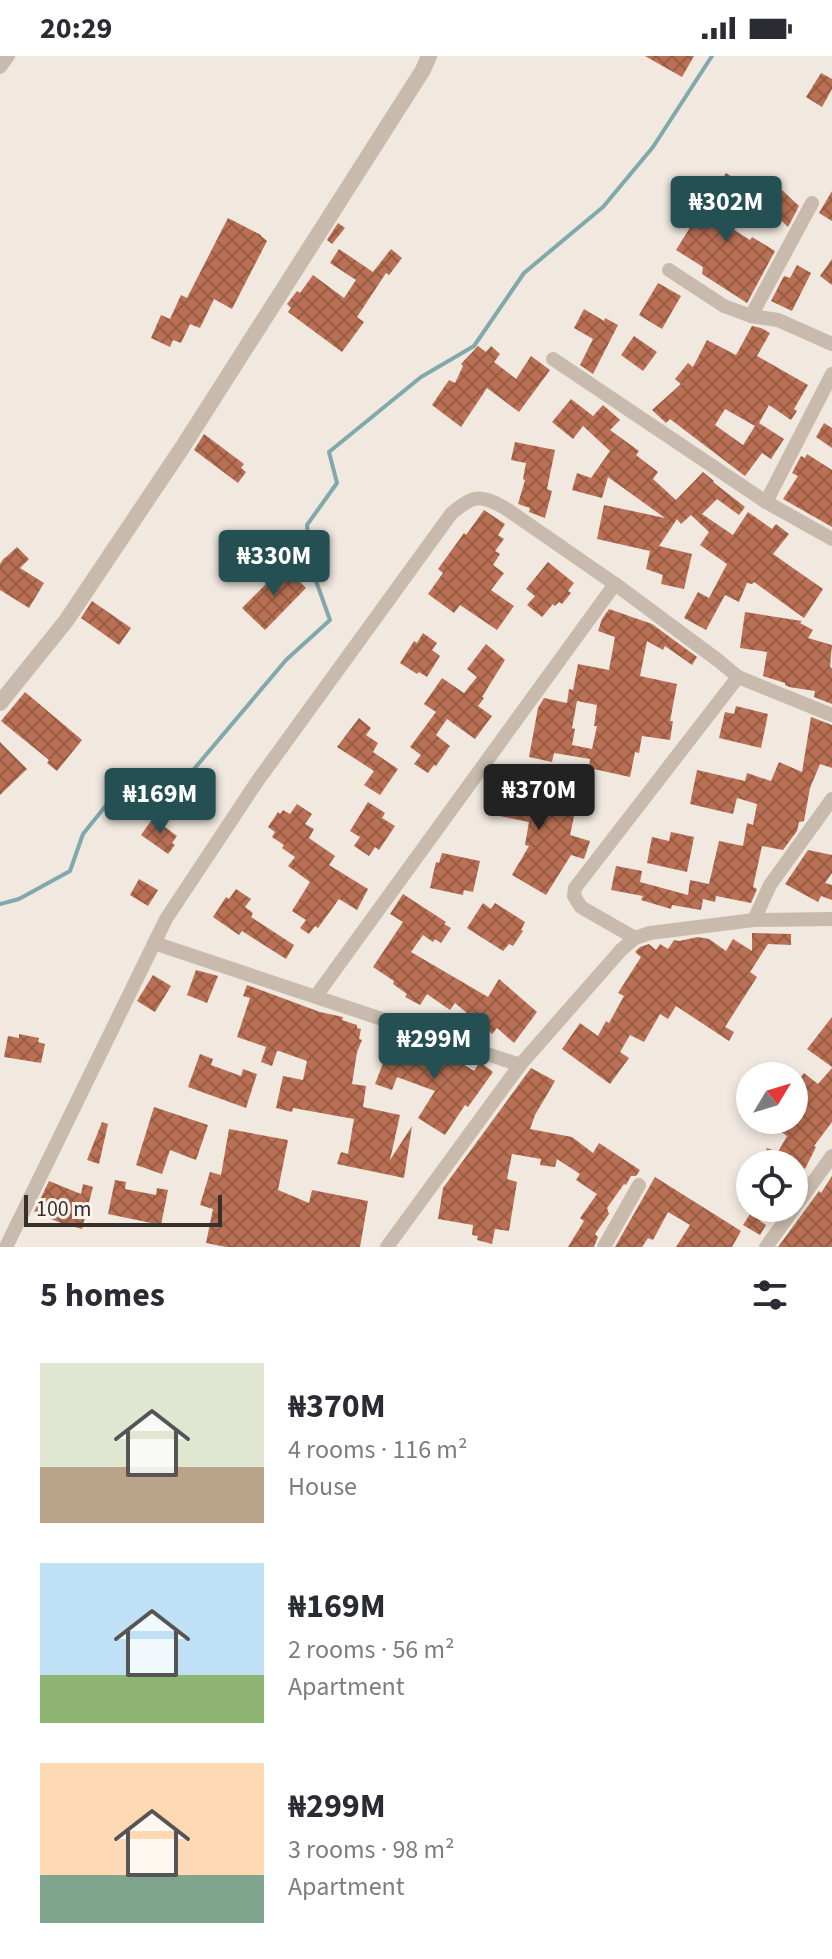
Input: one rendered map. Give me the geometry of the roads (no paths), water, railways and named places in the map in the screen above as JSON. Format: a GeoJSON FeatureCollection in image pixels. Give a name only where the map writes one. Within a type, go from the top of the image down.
{"type":"FeatureCollection","features":[{"type":"Feature","properties":{"kind":"street"},"geometry":{"type":"LineString","coordinates":[[0,67],[8,56]]}},
{"type":"Feature","properties":{"kind":"street"},"geometry":{"type":"LineString","coordinates":[[0,703],[66,621],[182,448],[429,56]]}},
{"type":"Feature","properties":{"kind":"street"},"geometry":{"type":"LineString","coordinates":[[751,316],[812,203]]}},
{"type":"Feature","properties":{"kind":"street"},"geometry":{"type":"LineString","coordinates":[[669,270],[724,306],[751,316],[778,320],[832,344]]}},
{"type":"Feature","properties":{"kind":"street"},"geometry":{"type":"LineString","coordinates":[[553,359],[766,502],[832,539]]}},
{"type":"Feature","properties":{"kind":"street"},"geometry":{"type":"LineString","coordinates":[[766,502],[832,374]]}},
{"type":"Feature","properties":{"kind":"street"},"geometry":{"type":"LineString","coordinates":[[6,1247],[166,919],[256,783],[451,514],[465,501],[477,498],[491,500],[615,584],[738,677],[832,715]]}},
{"type":"Feature","properties":{"kind":"street"},"geometry":{"type":"LineString","coordinates":[[316,996],[615,584]]}},
{"type":"Feature","properties":{"kind":"street"},"geometry":{"type":"LineString","coordinates":[[635,938],[581,907],[574,896],[575,888],[738,677]]}},
{"type":"Feature","properties":{"kind":"street"},"geometry":{"type":"LineString","coordinates":[[754,920],[770,885],[832,799]]}},
{"type":"Feature","properties":{"kind":"street"},"geometry":{"type":"LineString","coordinates":[[387,1247],[520,1065],[635,938],[650,933],[754,920],[832,919]]}},
{"type":"Feature","properties":{"kind":"street"},"geometry":{"type":"LineString","coordinates":[[154,943],[520,1065]]}},
{"type":"Feature","properties":{"kind":"street"},"geometry":{"type":"LineString","coordinates":[[766,1247],[832,1156]]}},
{"type":"Feature","properties":{"kind":"street"},"geometry":{"type":"LineString","coordinates":[[604,1247],[639,1185]]}},
{"type":"Feature","properties":{"kind":"waterway"},"geometry":{"type":"LineString","coordinates":[[0,904],[19,899],[70,871],[83,834],[108,803],[126,799],[148,812],[178,788],[286,660],[330,620],[311,567],[307,525],[337,483],[329,452],[421,377],[474,346],[524,273],[603,207],[653,147],[712,56]]}}]}
